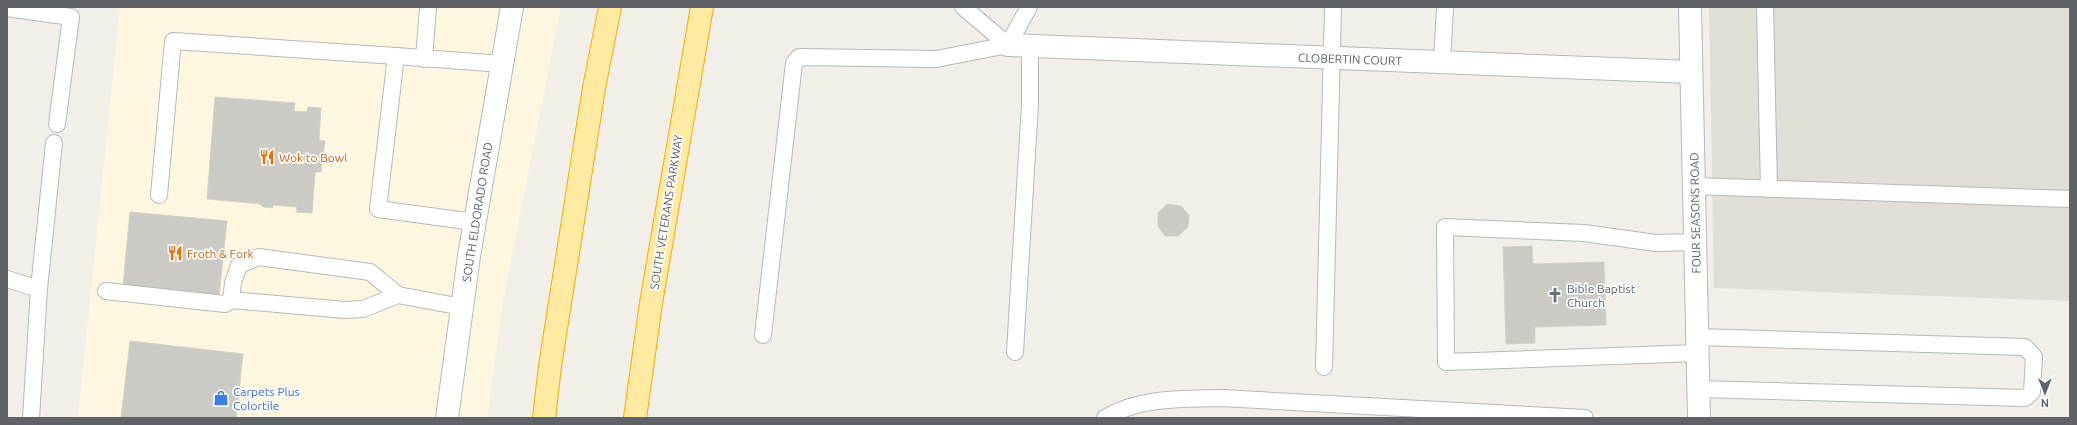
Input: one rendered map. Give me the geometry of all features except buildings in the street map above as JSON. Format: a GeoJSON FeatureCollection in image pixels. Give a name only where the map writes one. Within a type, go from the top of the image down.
{"type":"FeatureCollection","features":[{"type":"Feature","properties":{"kind":"highway"},"geometry":{"type":"LineString","coordinates":[[544,418],[550,366],[593,96],[610,7]]}},
{"type":"Feature","properties":{"kind":"highway","name":"SOUTH VETERANS PARKWAY"},"geometry":{"type":"LineString","coordinates":[[635,418],[651,303],[702,7]]}},
{"type":"Feature","properties":{"kind":"street","name":"SOUTH ELDORADO ROAD"},"geometry":{"type":"LineString","coordinates":[[447,418],[474,222],[512,7]]}},
{"type":"Feature","properties":{"kind":"street","name":"FOUR SEASONS ROAD"},"geometry":{"type":"LineString","coordinates":[[1690,7],[1699,418]]}},
{"type":"Feature","properties":{"kind":"street","name":"CLOBERTIN COURT"},"geometry":{"type":"LineString","coordinates":[[1008,45],[1692,72]]}},
{"type":"Feature","properties":{"kind":"lane"},"geometry":{"type":"LineString","coordinates":[[424,58],[428,7]]}},
{"type":"Feature","properties":{"kind":"lane"},"geometry":{"type":"LineString","coordinates":[[963,7],[1008,45]]}},
{"type":"Feature","properties":{"kind":"lane"},"geometry":{"type":"LineString","coordinates":[[1008,45],[1029,7]]}},
{"type":"Feature","properties":{"kind":"lane"},"geometry":{"type":"LineString","coordinates":[[1324,367],[1333,7]]}},
{"type":"Feature","properties":{"kind":"lane"},"geometry":{"type":"LineString","coordinates":[[1442,62],[1445,7]]}},
{"type":"Feature","properties":{"kind":"lane"},"geometry":{"type":"LineString","coordinates":[[1765,7],[1769,189]]}},
{"type":"Feature","properties":{"kind":"lane"},"geometry":{"type":"LineString","coordinates":[[7,8],[71,16],[57,124]]}},
{"type":"Feature","properties":{"kind":"lane"},"geometry":{"type":"LineString","coordinates":[[159,195],[173,41],[502,64]]}},
{"type":"Feature","properties":{"kind":"lane"},"geometry":{"type":"LineString","coordinates":[[763,335],[794,63],[796,60],[799,57],[936,59],[1008,45]]}},
{"type":"Feature","properties":{"kind":"lane"},"geometry":{"type":"LineString","coordinates":[[1015,352],[1030,104],[1030,46]]}},
{"type":"Feature","properties":{"kind":"lane"},"geometry":{"type":"LineString","coordinates":[[396,56],[378,209],[474,222]]}},
{"type":"Feature","properties":{"kind":"lane"},"geometry":{"type":"LineString","coordinates":[[30,418],[39,289],[54,143]]}},
{"type":"Feature","properties":{"kind":"lane"},"geometry":{"type":"LineString","coordinates":[[1694,186],[2070,199]]}},
{"type":"Feature","properties":{"kind":"lane"},"geometry":{"type":"LineString","coordinates":[[1696,242],[1656,243],[1584,233],[1445,227],[1446,362],[1698,345],[2025,347],[2034,357],[2032,392],[2025,398],[1699,389]]}},
{"type":"Feature","properties":{"kind":"lane"},"geometry":{"type":"LineString","coordinates":[[232,300],[233,283],[240,265],[259,257],[370,272],[398,295],[462,308]]}},
{"type":"Feature","properties":{"kind":"lane"},"geometry":{"type":"LineString","coordinates":[[7,278],[39,289]]}},
{"type":"Feature","properties":{"kind":"lane"},"geometry":{"type":"LineString","coordinates":[[106,291],[225,304],[232,300],[345,310],[363,309],[398,295]]}},
{"type":"Feature","properties":{"kind":"lane"},"geometry":{"type":"LineString","coordinates":[[1105,418],[1120,409],[1170,399],[1222,398],[1585,418]]}},
{"type":"Feature","properties":{"kind":"shaded area"},"geometry":{"type":"Polygon","coordinates":[[[120,7],[561,7],[504,295],[487,418],[78,418],[120,7]]]}},
{"type":"Feature","properties":{"kind":"shaded area"},"geometry":{"type":"Polygon","coordinates":[[[1709,7],[2070,7],[2070,301],[1714,288],[1709,7]]]}},
{"type":"Feature","properties":{"kind":"place","name":"Wok to Bowl"},"geometry":{"type":"Point","coordinates":[267,157]}},
{"type":"Feature","properties":{"kind":"place","name":"Froth & Fork"},"geometry":{"type":"Point","coordinates":[175,253]}},
{"type":"Feature","properties":{"kind":"place","name":"Bible Baptist Church"},"geometry":{"type":"Point","coordinates":[1555,295]}},
{"type":"Feature","properties":{"kind":"place","name":"Carpets Plus Colortile"},"geometry":{"type":"Point","coordinates":[221,398]}}]}
